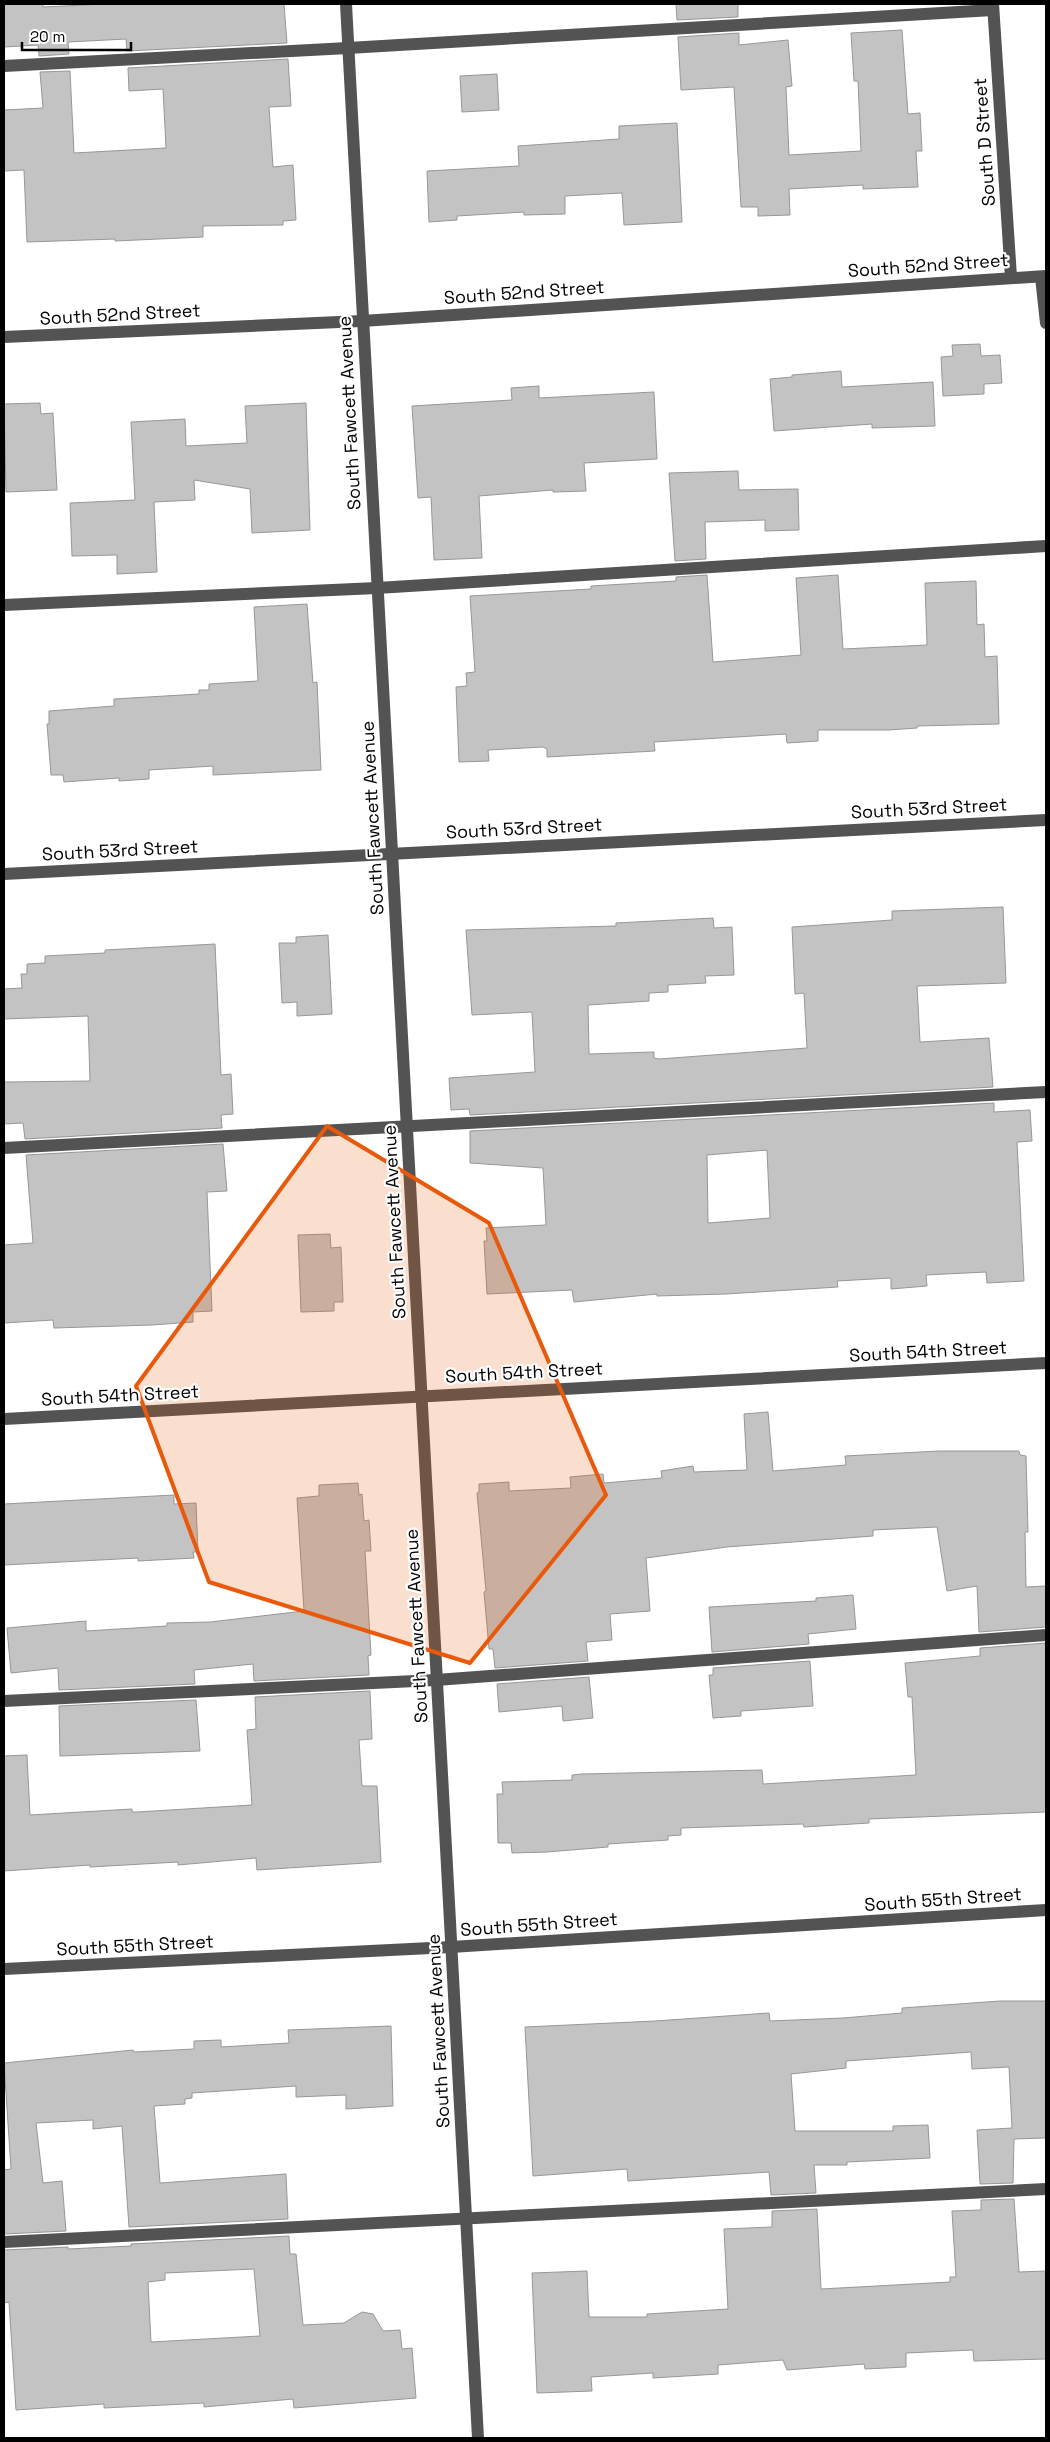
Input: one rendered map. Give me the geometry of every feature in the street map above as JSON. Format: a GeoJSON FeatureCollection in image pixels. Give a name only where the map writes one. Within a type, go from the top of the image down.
{"type":"FeatureCollection","features":[{"type":"Feature","properties":{"kind":"street","name":"South Fawcett Avenue"},"geometry":{"type":"LineString","coordinates":[[346,4],[376,588],[478,2438]]}},
{"type":"Feature","properties":{"kind":"street"},"geometry":{"type":"LineString","coordinates":[[4,66],[348,48],[993,7]]}},
{"type":"Feature","properties":{"kind":"street","name":"South D Street"},"geometry":{"type":"LineString","coordinates":[[993,7],[1011,277]]}},
{"type":"Feature","properties":{"kind":"street"},"geometry":{"type":"LineString","coordinates":[[1044,276],[1046,323]]}},
{"type":"Feature","properties":{"kind":"street","name":"South 52nd Street"},"geometry":{"type":"LineString","coordinates":[[4,337],[362,321],[1044,276]]}},
{"type":"Feature","properties":{"kind":"street"},"geometry":{"type":"LineString","coordinates":[[4,605],[376,588],[1046,546]]}},
{"type":"Feature","properties":{"kind":"street","name":"South 53rd Street"},"geometry":{"type":"LineString","coordinates":[[4,874],[391,852],[1046,820]]}},
{"type":"Feature","properties":{"kind":"street"},"geometry":{"type":"LineString","coordinates":[[4,1148],[406,1128],[1046,1092]]}},
{"type":"Feature","properties":{"kind":"street","name":"South 54th Street"},"geometry":{"type":"LineString","coordinates":[[4,1419],[421,1395],[1046,1363]]}},
{"type":"Feature","properties":{"kind":"street"},"geometry":{"type":"LineString","coordinates":[[4,1701],[436,1680],[1046,1636]]}},
{"type":"Feature","properties":{"kind":"street","name":"South 55th Street"},"geometry":{"type":"LineString","coordinates":[[4,1969],[451,1947],[1046,1910]]}},
{"type":"Feature","properties":{"kind":"street"},"geometry":{"type":"LineString","coordinates":[[4,2242],[1046,2189]]}},
{"type":"Feature","properties":{"kind":"highlighted area"},"geometry":{"type":"Polygon","coordinates":[[[327,1126],[489,1223],[606,1495],[470,1663],[209,1582],[136,1386],[327,1126]]]}},
{"type":"Feature","properties":{"kind":"building"},"geometry":{"type":"Polygon","coordinates":[[[4,4],[43,4],[43,7],[104,4],[284,4],[287,43],[127,51],[126,39],[68,42],[69,54],[39,56],[38,45],[4,47],[4,4]]]}},
{"type":"Feature","properties":{"kind":"building"},"geometry":{"type":"Polygon","coordinates":[[[676,4],[738,4],[738,17],[677,20],[676,4]]]}},
{"type":"Feature","properties":{"kind":"building"},"geometry":{"type":"Polygon","coordinates":[[[902,30],[908,114],[920,113],[922,151],[916,151],[918,187],[863,189],[863,185],[789,189],[790,215],[758,216],[758,207],[741,207],[734,87],[681,90],[678,37],[739,33],[739,45],[788,40],[792,86],[786,87],[789,155],[861,151],[858,81],[854,81],[851,33],[902,30]]]}},
{"type":"Feature","properties":{"kind":"building"},"geometry":{"type":"Polygon","coordinates":[[[288,59],[291,106],[269,107],[273,167],[293,165],[296,220],[283,221],[283,225],[203,226],[203,237],[27,242],[24,170],[4,171],[4,110],[43,108],[40,72],[70,71],[74,153],[166,148],[163,89],[129,91],[128,68],[288,59]]]}},
{"type":"Feature","properties":{"kind":"building"},"geometry":{"type":"Polygon","coordinates":[[[497,74],[499,110],[462,112],[460,76],[497,74]]]}},
{"type":"Feature","properties":{"kind":"building"},"geometry":{"type":"Polygon","coordinates":[[[677,123],[682,222],[624,225],[622,193],[565,196],[565,214],[524,215],[524,212],[457,216],[457,220],[429,222],[427,171],[519,166],[518,146],[619,139],[619,126],[677,123]]]}},
{"type":"Feature","properties":{"kind":"building"},"geometry":{"type":"Polygon","coordinates":[[[980,344],[981,356],[1000,355],[1002,383],[984,384],[984,394],[943,396],[941,357],[953,356],[952,345],[980,344]]]}},
{"type":"Feature","properties":{"kind":"building"},"geometry":{"type":"Polygon","coordinates":[[[841,371],[842,387],[933,382],[935,426],[872,428],[872,424],[774,431],[770,379],[792,377],[792,375],[841,371]]]}},
{"type":"Feature","properties":{"kind":"building"},"geometry":{"type":"Polygon","coordinates":[[[539,386],[539,398],[654,392],[657,459],[584,463],[586,491],[553,492],[553,490],[479,496],[482,558],[434,560],[431,497],[418,498],[412,406],[512,400],[511,388],[539,386]]]}},
{"type":"Feature","properties":{"kind":"building"},"geometry":{"type":"Polygon","coordinates":[[[40,403],[41,414],[53,413],[57,490],[6,492],[4,404],[40,403]]]}},
{"type":"Feature","properties":{"kind":"building"},"geometry":{"type":"Polygon","coordinates":[[[306,403],[310,530],[252,533],[250,489],[194,480],[195,500],[154,502],[157,572],[117,574],[117,555],[72,556],[70,503],[135,500],[131,422],[185,419],[186,446],[247,443],[245,406],[306,403]]]}},
{"type":"Feature","properties":{"kind":"building"},"geometry":{"type":"Polygon","coordinates":[[[738,471],[739,490],[798,489],[799,530],[765,531],[765,520],[705,522],[706,559],[675,561],[669,473],[738,471]]]}},
{"type":"Feature","properties":{"kind":"building"},"geometry":{"type":"Polygon","coordinates":[[[707,575],[713,662],[801,655],[796,578],[838,575],[843,649],[927,645],[925,583],[976,581],[977,625],[984,624],[985,657],[997,656],[999,724],[917,726],[917,728],[889,730],[818,730],[818,741],[787,743],[786,734],[654,742],[655,751],[547,757],[547,749],[543,747],[488,750],[489,761],[459,762],[456,687],[467,686],[466,673],[475,672],[470,596],[591,589],[591,586],[676,581],[676,577],[707,575]]]}},
{"type":"Feature","properties":{"kind":"building"},"geometry":{"type":"Polygon","coordinates":[[[307,604],[313,683],[317,682],[321,770],[213,775],[213,766],[149,770],[149,779],[119,781],[119,778],[64,782],[63,775],[51,775],[47,724],[49,724],[49,711],[114,706],[114,699],[199,694],[199,690],[209,690],[209,684],[258,681],[254,607],[307,604]]]}},
{"type":"Feature","properties":{"kind":"building"},"geometry":{"type":"Polygon","coordinates":[[[1003,907],[1006,983],[917,986],[920,1042],[989,1038],[993,1087],[470,1115],[469,1109],[451,1110],[449,1078],[535,1072],[532,1012],[472,1015],[466,930],[616,926],[616,923],[713,918],[714,928],[732,927],[734,975],[705,976],[706,983],[668,985],[668,992],[649,993],[649,1001],[588,1005],[589,1054],[654,1052],[654,1058],[659,1059],[807,1048],[804,993],[795,994],[792,927],[892,920],[892,911],[1003,907]]]}},
{"type":"Feature","properties":{"kind":"building"},"geometry":{"type":"Polygon","coordinates":[[[328,935],[332,1014],[297,1016],[297,1002],[282,1003],[279,943],[296,943],[296,937],[328,935]]]}},
{"type":"Feature","properties":{"kind":"building"},"geometry":{"type":"Polygon","coordinates":[[[215,944],[221,1075],[231,1074],[233,1114],[221,1115],[222,1128],[25,1139],[23,1123],[4,1124],[4,1082],[90,1081],[88,1016],[4,1019],[4,989],[22,988],[21,974],[27,974],[27,964],[45,963],[45,956],[105,953],[105,950],[215,944]]]}},
{"type":"Feature","properties":{"kind":"building"},"geometry":{"type":"Polygon","coordinates":[[[994,1103],[994,1112],[1030,1110],[1032,1141],[1017,1142],[1024,1281],[987,1283],[986,1272],[926,1275],[927,1286],[891,1289],[891,1278],[837,1281],[838,1287],[726,1294],[657,1296],[657,1294],[574,1302],[572,1290],[487,1294],[484,1241],[487,1241],[486,1228],[546,1225],[543,1168],[470,1163],[470,1131],[994,1103]],[[767,1150],[707,1155],[708,1223],[770,1218],[767,1150]]]}},
{"type":"Feature","properties":{"kind":"building"},"geometry":{"type":"Polygon","coordinates":[[[223,1144],[227,1191],[207,1192],[212,1311],[193,1312],[193,1322],[152,1325],[54,1328],[53,1320],[4,1323],[4,1245],[33,1243],[26,1155],[223,1144]]]}},
{"type":"Feature","properties":{"kind":"building"},"geometry":{"type":"Polygon","coordinates":[[[330,1234],[331,1248],[341,1247],[343,1302],[334,1302],[334,1311],[301,1312],[298,1235],[330,1234]]]}},
{"type":"Feature","properties":{"kind":"building"},"geometry":{"type":"Polygon","coordinates":[[[768,1412],[773,1471],[846,1465],[845,1456],[939,1451],[1019,1451],[1020,1455],[1026,1456],[1028,1532],[1025,1532],[1026,1587],[1046,1586],[1046,1627],[979,1632],[977,1586],[947,1591],[937,1527],[873,1530],[873,1536],[727,1547],[646,1558],[650,1611],[610,1614],[612,1640],[586,1642],[588,1661],[495,1668],[493,1649],[489,1649],[484,1592],[486,1591],[477,1493],[479,1492],[479,1484],[509,1482],[509,1491],[571,1488],[570,1477],[603,1474],[604,1483],[662,1478],[661,1471],[693,1466],[694,1472],[747,1470],[744,1414],[768,1412]]]}},
{"type":"Feature","properties":{"kind":"building"},"geometry":{"type":"Polygon","coordinates":[[[358,1483],[359,1495],[362,1494],[364,1521],[369,1520],[371,1551],[365,1551],[371,1655],[368,1656],[369,1675],[254,1681],[253,1664],[194,1670],[195,1684],[59,1690],[58,1668],[11,1673],[7,1628],[86,1621],[86,1631],[167,1626],[167,1623],[210,1622],[304,1611],[297,1498],[319,1496],[319,1485],[358,1483]]]}},
{"type":"Feature","properties":{"kind":"building"},"geometry":{"type":"Polygon","coordinates":[[[174,1495],[174,1504],[196,1503],[198,1552],[193,1552],[194,1558],[138,1561],[138,1558],[4,1565],[4,1504],[174,1495]]]}},
{"type":"Feature","properties":{"kind":"building"},"geometry":{"type":"Polygon","coordinates":[[[853,1595],[856,1629],[808,1634],[809,1644],[712,1652],[709,1607],[816,1601],[816,1598],[853,1595]]]}},
{"type":"Feature","properties":{"kind":"building"},"geometry":{"type":"Polygon","coordinates":[[[1046,1643],[1046,1812],[869,1819],[869,1823],[804,1827],[803,1824],[681,1828],[681,1835],[668,1836],[668,1840],[608,1844],[608,1847],[547,1852],[512,1853],[511,1843],[498,1843],[497,1794],[503,1794],[502,1782],[572,1780],[572,1775],[582,1774],[762,1770],[763,1784],[916,1775],[912,1697],[908,1697],[905,1663],[980,1656],[980,1648],[1046,1643]]]}},
{"type":"Feature","properties":{"kind":"building"},"geometry":{"type":"Polygon","coordinates":[[[810,1661],[813,1706],[741,1711],[741,1716],[713,1718],[709,1675],[713,1675],[713,1668],[810,1661]]]}},
{"type":"Feature","properties":{"kind":"building"},"geometry":{"type":"Polygon","coordinates":[[[589,1677],[593,1718],[563,1721],[562,1706],[499,1712],[497,1684],[589,1677]]]}},
{"type":"Feature","properties":{"kind":"building"},"geometry":{"type":"Polygon","coordinates":[[[370,1691],[372,1739],[359,1740],[362,1786],[377,1786],[381,1862],[257,1870],[256,1858],[178,1865],[178,1862],[90,1867],[90,1865],[4,1871],[4,1756],[27,1755],[30,1815],[132,1809],[132,1812],[137,1812],[252,1805],[247,1730],[256,1729],[255,1697],[370,1691]]]}},
{"type":"Feature","properties":{"kind":"building"},"geometry":{"type":"Polygon","coordinates":[[[196,1700],[200,1751],[60,1756],[59,1706],[196,1700]]]}},
{"type":"Feature","properties":{"kind":"building"},"geometry":{"type":"Polygon","coordinates":[[[1000,2001],[1046,2001],[1046,2138],[1014,2139],[1013,2183],[980,2184],[977,2130],[1012,2128],[1009,2067],[972,2069],[971,2052],[846,2061],[846,2068],[791,2074],[795,2131],[893,2131],[893,2126],[928,2125],[930,2158],[847,2162],[847,2165],[814,2165],[816,2193],[771,2195],[769,2172],[628,2181],[627,2169],[533,2176],[525,2027],[769,2013],[770,2021],[843,2018],[902,2013],[902,2008],[1000,2001]]]}},
{"type":"Feature","properties":{"kind":"building"},"geometry":{"type":"Polygon","coordinates":[[[391,2026],[393,2106],[346,2109],[346,2095],[296,2097],[296,2086],[192,2093],[192,2098],[185,2099],[185,2104],[154,2106],[160,2183],[286,2174],[288,2219],[129,2227],[122,2126],[93,2129],[93,2120],[36,2123],[43,2183],[62,2181],[66,2231],[4,2234],[4,2170],[11,2169],[4,2063],[133,2050],[134,2052],[194,2049],[194,2041],[221,2040],[221,2047],[289,2043],[288,2030],[391,2026]]]}},
{"type":"Feature","properties":{"kind":"building"},"geometry":{"type":"Polygon","coordinates":[[[1014,2199],[1019,2272],[1046,2271],[1046,2359],[974,2361],[973,2350],[906,2353],[906,2367],[865,2369],[864,2364],[787,2370],[783,2360],[718,2365],[718,2374],[653,2378],[653,2373],[591,2377],[592,2391],[537,2393],[532,2273],[587,2271],[589,2317],[647,2317],[647,2314],[728,2309],[724,2229],[772,2227],[772,2211],[817,2209],[821,2289],[950,2282],[950,2277],[956,2277],[952,2211],[981,2210],[981,2200],[1014,2199]]]}},
{"type":"Feature","properties":{"kind":"building"},"geometry":{"type":"Polygon","coordinates":[[[289,2236],[290,2254],[296,2254],[303,2325],[344,2323],[362,2312],[373,2314],[383,2331],[400,2330],[402,2349],[412,2348],[416,2398],[294,2408],[293,2399],[204,2407],[204,2403],[104,2408],[104,2404],[16,2410],[9,2302],[4,2303],[4,2250],[68,2247],[68,2249],[131,2246],[131,2244],[289,2236]],[[254,2269],[165,2273],[165,2280],[148,2282],[151,2342],[260,2336],[254,2269]]]}}]}
